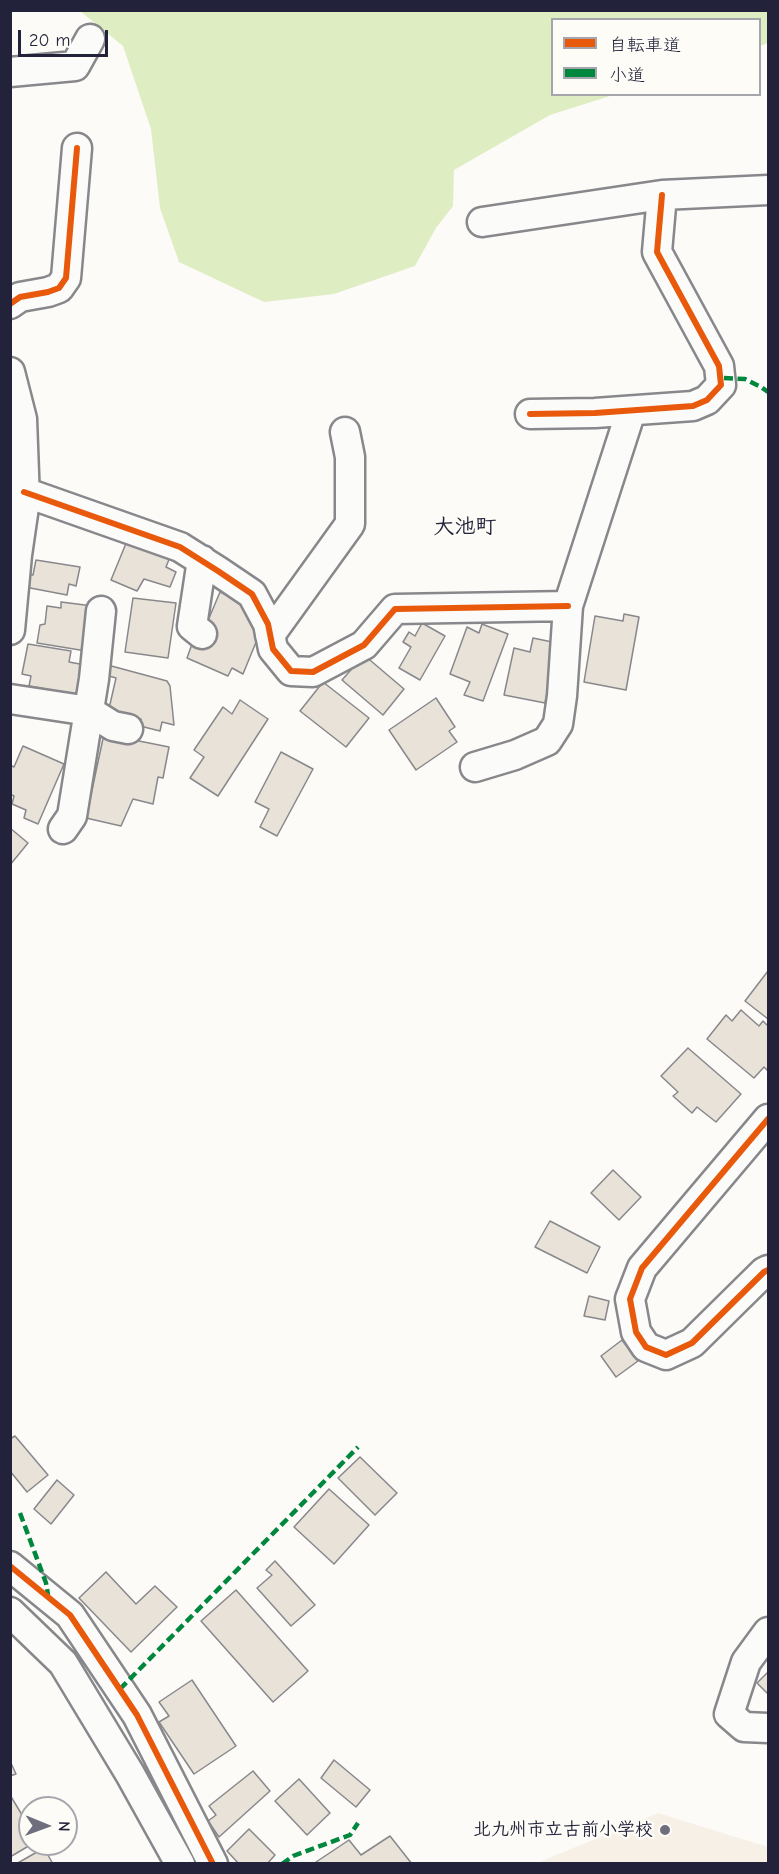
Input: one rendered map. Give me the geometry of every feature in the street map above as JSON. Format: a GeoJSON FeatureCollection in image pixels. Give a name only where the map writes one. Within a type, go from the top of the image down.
{"type":"FeatureCollection","features":[{"type":"Feature","properties":{"kind":"street"},"geometry":{"type":"LineString","coordinates":[[10,72],[75,66],[90,39]]}},
{"type":"Feature","properties":{"kind":"street"},"geometry":{"type":"LineString","coordinates":[[10,304],[20,297],[59,288],[66,278],[77,148]]}},
{"type":"Feature","properties":{"kind":"street"},"geometry":{"type":"LineString","coordinates":[[482,222],[662,195],[768,190]]}},
{"type":"Feature","properties":{"kind":"street"},"geometry":{"type":"LineString","coordinates":[[530,414],[595,413],[693,406],[707,400],[721,386],[719,366],[657,252],[662,195]]}},
{"type":"Feature","properties":{"kind":"street"},"geometry":{"type":"LineString","coordinates":[[10,372],[22,419],[17,555],[10,630]]}},
{"type":"Feature","properties":{"kind":"street"},"geometry":{"type":"LineString","coordinates":[[475,767],[515,755],[547,741],[558,724],[568,606],[631,411]]}},
{"type":"Feature","properties":{"kind":"street"},"geometry":{"type":"LineString","coordinates":[[270,634],[350,524],[350,457],[345,432]]}},
{"type":"Feature","properties":{"kind":"street"},"geometry":{"type":"LineString","coordinates":[[20,496],[180,547],[202,560],[252,594],[268,624],[273,649],[291,671],[313,672],[364,645],[395,609],[568,606]]}},
{"type":"Feature","properties":{"kind":"street"},"geometry":{"type":"LineString","coordinates":[[202,560],[192,626],[202,634]]}},
{"type":"Feature","properties":{"kind":"street"},"geometry":{"type":"LineString","coordinates":[[63,829],[72,816],[101,611]]}},
{"type":"Feature","properties":{"kind":"street"},"geometry":{"type":"LineString","coordinates":[[10,699],[88,711],[113,726],[128,729]]}},
{"type":"Feature","properties":{"kind":"street"},"geometry":{"type":"LineString","coordinates":[[768,1119],[642,1268],[630,1299],[636,1332],[646,1347],[666,1355],[692,1343],[768,1270]]}},
{"type":"Feature","properties":{"kind":"street"},"geometry":{"type":"LineString","coordinates":[[10,1566],[70,1615],[137,1715],[213,1863]]}},
{"type":"Feature","properties":{"kind":"street"},"geometry":{"type":"LineString","coordinates":[[10,1612],[63,1663],[180,1863]]}},
{"type":"Feature","properties":{"kind":"street"},"geometry":{"type":"LineString","coordinates":[[768,1632],[746,1662],[729,1714],[744,1727],[768,1728]]}},
{"type":"Feature","properties":{"kind":"shaded area","name":"北九州市立古前小学校"},"geometry":{"type":"Polygon","coordinates":[[[658,1813],[768,1847],[768,1863],[537,1863],[658,1813]]]}},
{"type":"Feature","properties":{"kind":"green space"},"geometry":{"type":"Polygon","coordinates":[[[768,10],[768,43],[761,46],[761,18],[551,18],[551,96],[610,96],[550,115],[454,170],[453,206],[436,228],[415,266],[334,294],[264,302],[179,262],[160,208],[151,129],[123,46],[80,11],[768,10]]]}},
{"type":"Feature","properties":{"kind":"building"},"geometry":{"type":"Polygon","coordinates":[[[129,536],[172,552],[166,567],[176,572],[170,587],[144,579],[137,591],[111,580],[129,536]]]}},
{"type":"Feature","properties":{"kind":"building"},"geometry":{"type":"Polygon","coordinates":[[[36,560],[80,567],[76,586],[69,584],[67,595],[25,587],[27,574],[33,575],[36,560]]]}},
{"type":"Feature","properties":{"kind":"building"},"geometry":{"type":"Polygon","coordinates":[[[220,592],[247,603],[261,630],[243,674],[232,668],[228,676],[187,658],[192,644],[203,648],[212,626],[207,623],[220,592]]]}},
{"type":"Feature","properties":{"kind":"building"},"geometry":{"type":"Polygon","coordinates":[[[133,598],[176,603],[168,658],[125,652],[133,598]]]}},
{"type":"Feature","properties":{"kind":"building"},"geometry":{"type":"Polygon","coordinates":[[[61,602],[93,606],[86,651],[37,643],[40,625],[45,624],[47,606],[61,608],[61,602]]]}},
{"type":"Feature","properties":{"kind":"building"},"geometry":{"type":"Polygon","coordinates":[[[624,614],[639,617],[626,690],[584,682],[595,616],[623,621],[624,614]]]}},
{"type":"Feature","properties":{"kind":"building"},"geometry":{"type":"Polygon","coordinates":[[[422,623],[445,636],[420,680],[399,668],[411,647],[403,642],[409,632],[415,636],[422,623]]]}},
{"type":"Feature","properties":{"kind":"building"},"geometry":{"type":"Polygon","coordinates":[[[482,624],[508,634],[483,701],[464,695],[470,682],[450,674],[467,627],[479,633],[482,624]]]}},
{"type":"Feature","properties":{"kind":"building"},"geometry":{"type":"Polygon","coordinates":[[[533,638],[557,643],[545,703],[504,695],[514,648],[530,652],[533,638]]]}},
{"type":"Feature","properties":{"kind":"building"},"geometry":{"type":"Polygon","coordinates":[[[28,644],[71,651],[69,662],[85,665],[80,695],[29,686],[31,676],[22,674],[28,644]]]}},
{"type":"Feature","properties":{"kind":"building"},"geometry":{"type":"Polygon","coordinates":[[[364,655],[404,689],[383,715],[342,680],[364,655]]]}},
{"type":"Feature","properties":{"kind":"building"},"geometry":{"type":"Polygon","coordinates":[[[104,664],[167,681],[170,686],[174,725],[162,722],[160,731],[140,726],[141,719],[108,713],[116,678],[102,674],[104,664]]]}},
{"type":"Feature","properties":{"kind":"building"},"geometry":{"type":"Polygon","coordinates":[[[323,682],[369,718],[346,747],[300,711],[323,682]]]}},
{"type":"Feature","properties":{"kind":"building"},"geometry":{"type":"Polygon","coordinates":[[[436,698],[455,727],[449,731],[457,742],[416,770],[389,730],[436,698]]]}},
{"type":"Feature","properties":{"kind":"building"},"geometry":{"type":"Polygon","coordinates":[[[240,700],[268,719],[218,796],[190,778],[204,757],[194,750],[223,707],[232,714],[240,700]]]}},
{"type":"Feature","properties":{"kind":"building"},"geometry":{"type":"Polygon","coordinates":[[[104,734],[169,747],[163,778],[158,777],[153,804],[133,799],[121,826],[86,818],[104,734]]]}},
{"type":"Feature","properties":{"kind":"building"},"geometry":{"type":"Polygon","coordinates":[[[23,746],[64,764],[38,824],[24,818],[26,810],[12,804],[14,796],[10,794],[10,765],[14,767],[23,746]]]}},
{"type":"Feature","properties":{"kind":"building"},"geometry":{"type":"Polygon","coordinates":[[[281,752],[313,769],[277,836],[260,827],[269,809],[255,802],[281,752]]]}},
{"type":"Feature","properties":{"kind":"building"},"geometry":{"type":"Polygon","coordinates":[[[10,828],[28,843],[10,865],[10,828]]]}},
{"type":"Feature","properties":{"kind":"building"},"geometry":{"type":"Polygon","coordinates":[[[768,971],[768,1019],[745,1001],[768,971]]]}},
{"type":"Feature","properties":{"kind":"building"},"geometry":{"type":"Polygon","coordinates":[[[741,1010],[759,1026],[763,1021],[768,1026],[768,1071],[764,1067],[754,1078],[707,1039],[726,1015],[732,1021],[741,1010]]]}},
{"type":"Feature","properties":{"kind":"building"},"geometry":{"type":"Polygon","coordinates":[[[688,1048],[741,1094],[716,1122],[697,1107],[692,1113],[673,1096],[678,1092],[661,1076],[688,1048]]]}},
{"type":"Feature","properties":{"kind":"building"},"geometry":{"type":"Polygon","coordinates":[[[613,1170],[641,1197],[619,1220],[591,1193],[613,1170]]]}},
{"type":"Feature","properties":{"kind":"building"},"geometry":{"type":"Polygon","coordinates":[[[550,1221],[600,1247],[587,1273],[535,1247],[550,1221]]]}},
{"type":"Feature","properties":{"kind":"building"},"geometry":{"type":"Polygon","coordinates":[[[589,1296],[609,1301],[605,1320],[584,1316],[589,1296]]]}},
{"type":"Feature","properties":{"kind":"building"},"geometry":{"type":"Polygon","coordinates":[[[622,1340],[638,1361],[616,1377],[601,1356],[622,1340]]]}},
{"type":"Feature","properties":{"kind":"building"},"geometry":{"type":"Polygon","coordinates":[[[15,1436],[48,1475],[27,1492],[10,1471],[10,1439],[15,1436]]]}},
{"type":"Feature","properties":{"kind":"building"},"geometry":{"type":"Polygon","coordinates":[[[360,1457],[397,1493],[375,1515],[338,1478],[360,1457]]]}},
{"type":"Feature","properties":{"kind":"building"},"geometry":{"type":"Polygon","coordinates":[[[57,1480],[74,1495],[51,1524],[34,1509],[57,1480]]]}},
{"type":"Feature","properties":{"kind":"building"},"geometry":{"type":"Polygon","coordinates":[[[329,1489],[369,1525],[334,1564],[294,1527],[329,1489]]]}},
{"type":"Feature","properties":{"kind":"building"},"geometry":{"type":"Polygon","coordinates":[[[275,1561],[315,1605],[291,1626],[257,1588],[272,1575],[266,1570],[275,1561]]]}},
{"type":"Feature","properties":{"kind":"building"},"geometry":{"type":"Polygon","coordinates":[[[106,1572],[136,1604],[155,1586],[177,1607],[131,1652],[79,1598],[106,1572]]]}},
{"type":"Feature","properties":{"kind":"building"},"geometry":{"type":"Polygon","coordinates":[[[236,1590],[308,1671],[273,1702],[201,1621],[236,1590]]]}},
{"type":"Feature","properties":{"kind":"building"},"geometry":{"type":"Polygon","coordinates":[[[768,1672],[768,1694],[757,1683],[768,1672]]]}},
{"type":"Feature","properties":{"kind":"building"},"geometry":{"type":"Polygon","coordinates":[[[192,1680],[236,1746],[194,1774],[159,1722],[169,1716],[159,1702],[192,1680]]]}},
{"type":"Feature","properties":{"kind":"building"},"geometry":{"type":"Polygon","coordinates":[[[334,1760],[370,1790],[356,1807],[321,1778],[334,1760]]]}},
{"type":"Feature","properties":{"kind":"building"},"geometry":{"type":"Polygon","coordinates":[[[10,1761],[16,1774],[10,1776],[10,1761]]]}},
{"type":"Feature","properties":{"kind":"building"},"geometry":{"type":"Polygon","coordinates":[[[253,1771],[270,1791],[219,1837],[208,1821],[216,1815],[209,1806],[253,1771]]]}},
{"type":"Feature","properties":{"kind":"building"},"geometry":{"type":"Polygon","coordinates":[[[299,1779],[330,1813],[307,1835],[275,1801],[299,1779]]]}},
{"type":"Feature","properties":{"kind":"building"},"geometry":{"type":"Polygon","coordinates":[[[10,1795],[18,1808],[18,1852],[10,1857],[10,1795]]]}},
{"type":"Feature","properties":{"kind":"building"},"geometry":{"type":"Polygon","coordinates":[[[249,1829],[275,1855],[267,1864],[239,1864],[227,1851],[249,1829]]]}},
{"type":"Feature","properties":{"kind":"building"},"geometry":{"type":"Polygon","coordinates":[[[390,1836],[412,1864],[313,1864],[349,1840],[361,1855],[390,1836]]]}},
{"type":"Feature","properties":{"kind":"building"},"geometry":{"type":"Polygon","coordinates":[[[30,1856],[48,1856],[53,1864],[16,1864],[30,1856]]]}},
{"type":"Feature","properties":{"kind":"marked path"},"geometry":{"type":"LineString","coordinates":[[724,378],[745,379],[768,392]]}},
{"type":"Feature","properties":{"kind":"marked path"},"geometry":{"type":"LineString","coordinates":[[120,1689],[358,1447]]}},
{"type":"Feature","properties":{"kind":"marked path"},"geometry":{"type":"LineString","coordinates":[[20,1513],[46,1583],[48,1595]]}},
{"type":"Feature","properties":{"kind":"marked path"},"geometry":{"type":"LineString","coordinates":[[282,1864],[293,1856],[350,1835],[358,1823]]}},
{"type":"Feature","properties":{"kind":"cycle path"},"geometry":{"type":"LineString","coordinates":[[10,304],[20,297],[59,288],[66,278],[77,148]]}},
{"type":"Feature","properties":{"kind":"cycle path"},"geometry":{"type":"LineString","coordinates":[[530,414],[595,413],[693,406],[707,400],[721,385],[719,366],[657,252],[662,195]]}},
{"type":"Feature","properties":{"kind":"cycle path"},"geometry":{"type":"LineString","coordinates":[[24,492],[180,547],[218,571],[252,594],[268,624],[273,649],[291,671],[313,672],[364,645],[395,609],[568,606]]}},
{"type":"Feature","properties":{"kind":"cycle path"},"geometry":{"type":"LineString","coordinates":[[768,1119],[642,1268],[630,1299],[636,1332],[646,1347],[666,1355],[692,1343],[768,1270]]}},
{"type":"Feature","properties":{"kind":"cycle path"},"geometry":{"type":"LineString","coordinates":[[10,1566],[70,1615],[137,1715],[213,1864]]}},
{"type":"Feature","properties":{"kind":"place","name":"北九州市立古前小学校"},"geometry":{"type":"Point","coordinates":[665,1830]}},
{"type":"Feature","properties":{"kind":"district","name":"大池町"},"geometry":{"type":"Point","coordinates":[465,527]}}]}
